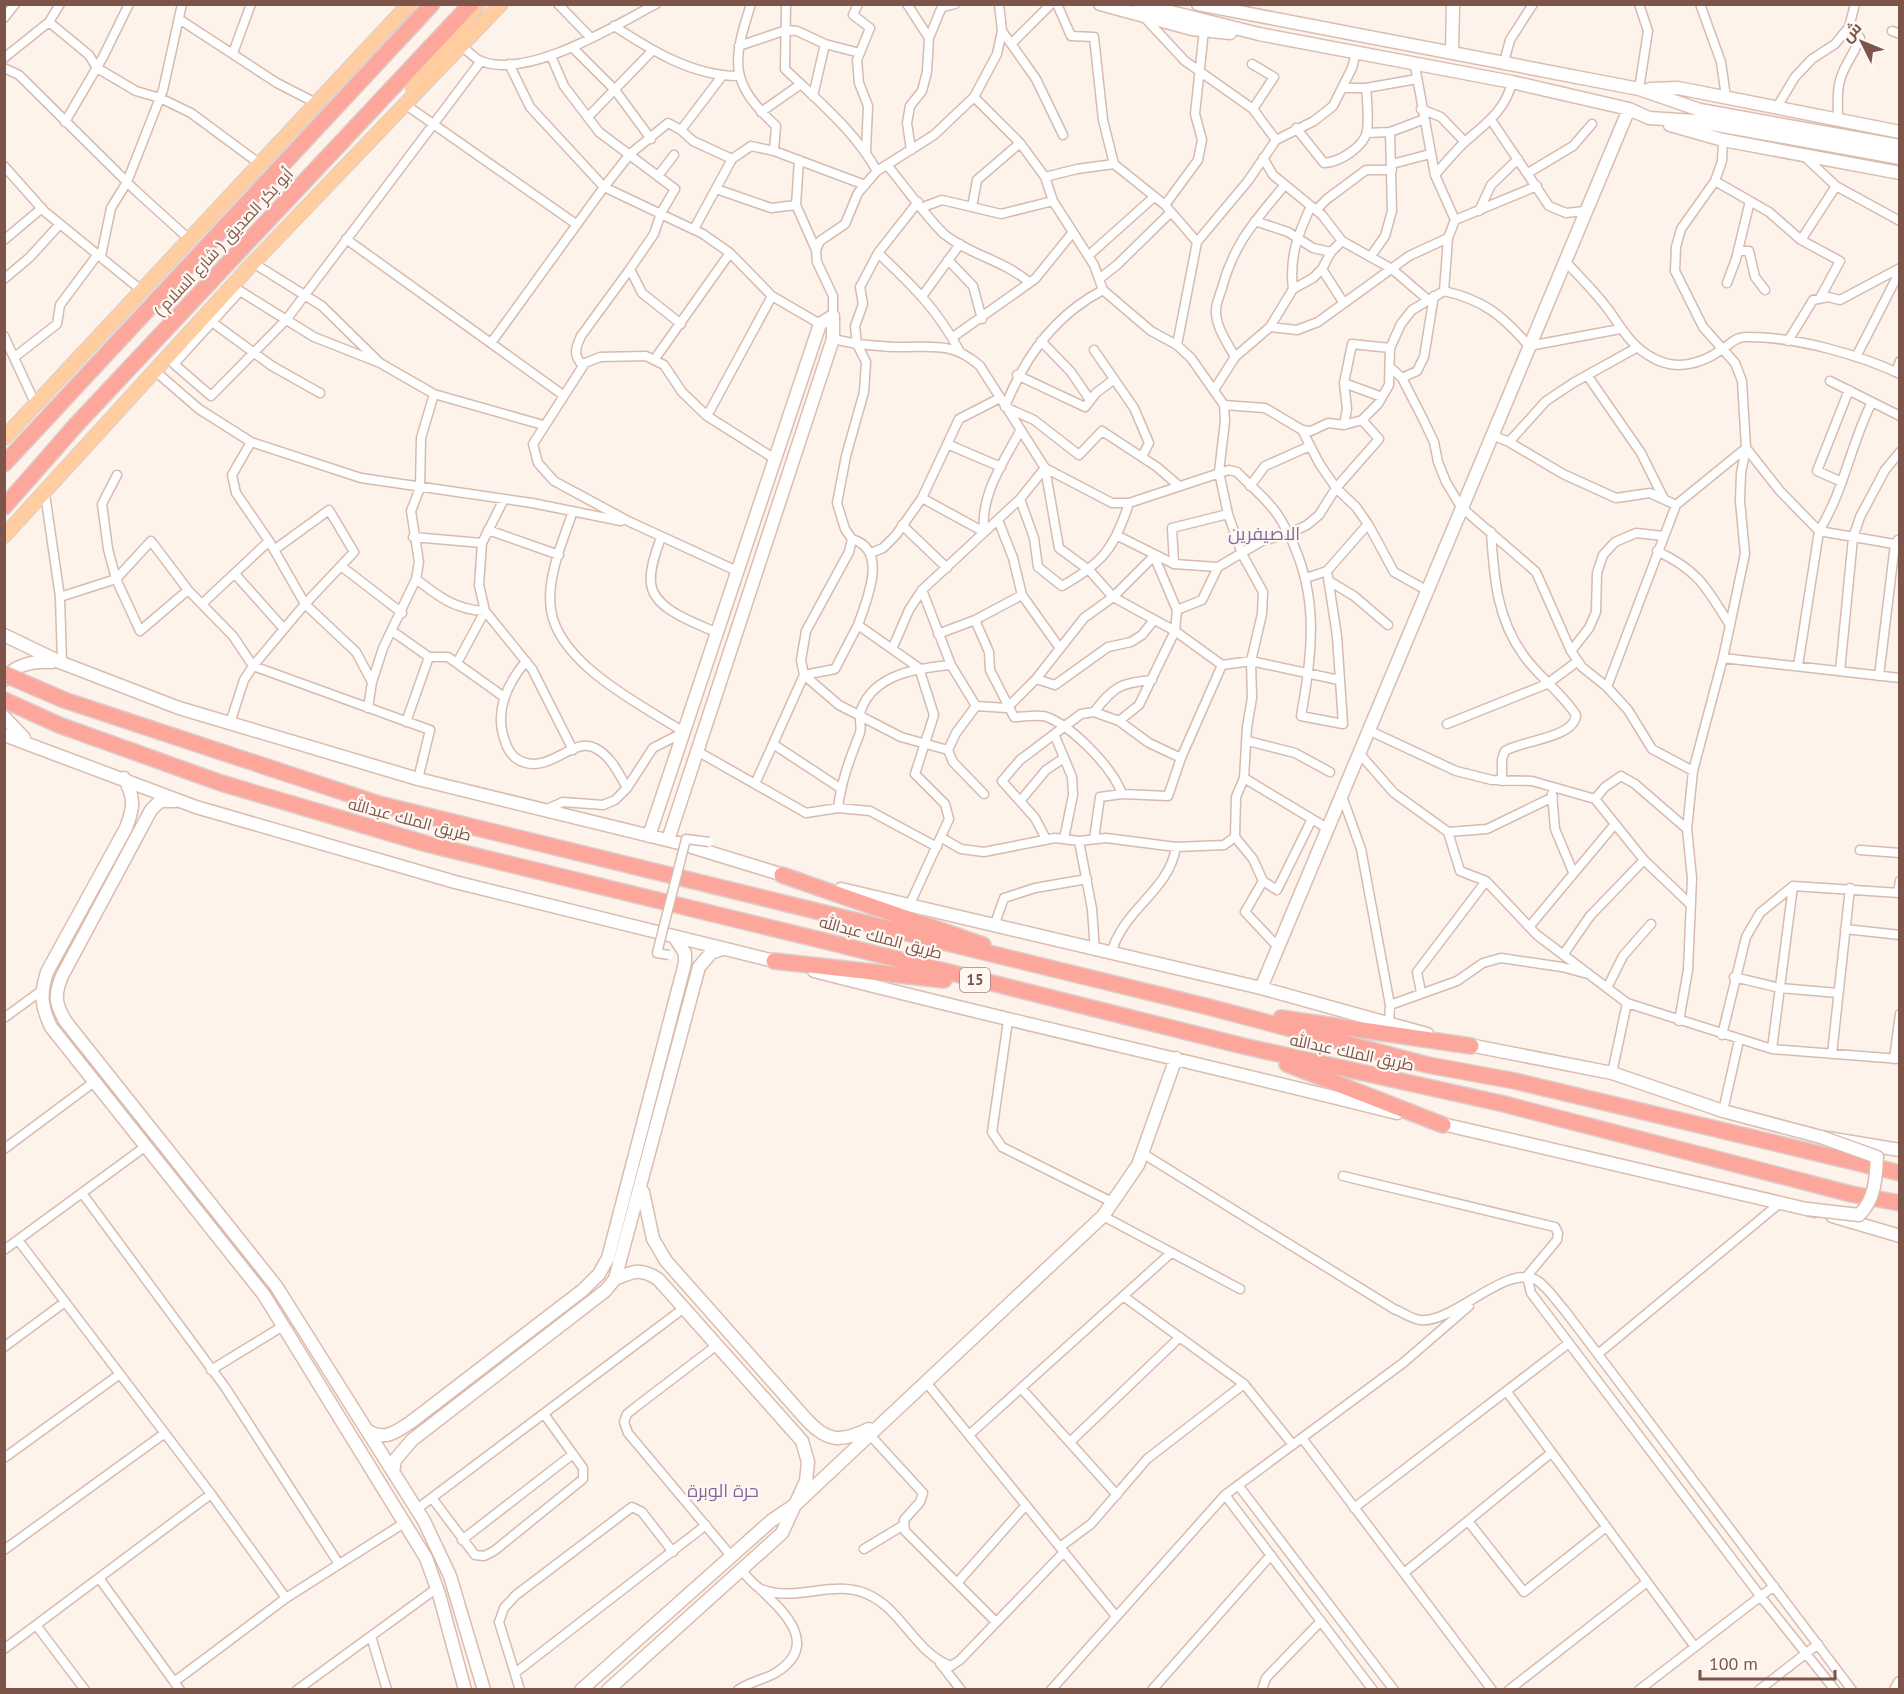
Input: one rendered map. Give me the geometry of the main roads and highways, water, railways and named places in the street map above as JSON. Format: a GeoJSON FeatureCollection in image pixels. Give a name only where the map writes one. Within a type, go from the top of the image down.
{"type":"FeatureCollection","features":[{"type":"Feature","properties":{"kind":"highway","name":"( شارع السلام ) أبو بكر الصديق"},"geometry":{"type":"LineString","coordinates":[[4,464],[432,4]]}},
{"type":"Feature","properties":{"kind":"highway","name":"( شارع السلام ) أبو بكر الصديق"},"geometry":{"type":"LineString","coordinates":[[4,507],[76,425],[471,4]]}},
{"type":"Feature","properties":{"kind":"highway","name":"طريق الملك عبدالله"},"geometry":{"type":"LineString","coordinates":[[4,674],[64,700],[379,804],[1205,1006],[1428,1065],[1515,1081],[1899,1173]]}},
{"type":"Feature","properties":{"kind":"highway","name":"طريق الملك عبدالله"},"geometry":{"type":"LineString","coordinates":[[4,700],[59,725],[221,783],[427,844],[1243,1046],[1504,1104],[1851,1194],[1899,1203]]}},
{"type":"Feature","properties":{"kind":"highway"},"geometry":{"type":"LineString","coordinates":[[782,875],[1071,975]]}},
{"type":"Feature","properties":{"kind":"highway"},"geometry":{"type":"LineString","coordinates":[[774,961],[995,985]]}},
{"type":"Feature","properties":{"kind":"highway"},"geometry":{"type":"LineString","coordinates":[[1205,1006],[1471,1046]]}},
{"type":"Feature","properties":{"kind":"highway"},"geometry":{"type":"LineString","coordinates":[[1243,1046],[1443,1125]]}},
{"type":"Feature","properties":{"kind":"main road"},"geometry":{"type":"LineString","coordinates":[[4,438],[409,4]]}},
{"type":"Feature","properties":{"kind":"main road"},"geometry":{"type":"LineString","coordinates":[[320,100],[423,4]]}},
{"type":"Feature","properties":{"kind":"main road"},"geometry":{"type":"LineString","coordinates":[[367,146],[478,4]]}},
{"type":"Feature","properties":{"kind":"main road"},"geometry":{"type":"LineString","coordinates":[[5,535],[45,494],[253,263],[463,47],[501,4]]}},
{"type":"Feature","properties":{"kind":"main road"},"geometry":{"type":"LineString","coordinates":[[1100,4],[1144,17],[1204,30],[1259,34]]}},
{"type":"Feature","properties":{"kind":"main road"},"geometry":{"type":"LineString","coordinates":[[1139,4],[1259,34],[1356,53],[1416,72],[1512,82],[1629,109],[1649,118],[1723,140],[1899,172]]}},
{"type":"Feature","properties":{"kind":"main road"},"geometry":{"type":"LineString","coordinates":[[1198,4],[1639,89],[1758,127],[1899,158]]}},
{"type":"Feature","properties":{"kind":"main road"},"geometry":{"type":"LineString","coordinates":[[1227,4],[1252,15]]}},
{"type":"Feature","properties":{"kind":"main road"},"geometry":{"type":"LineString","coordinates":[[1452,52],[1453,4]]}},
{"type":"Feature","properties":{"kind":"main road"},"geometry":{"type":"LineString","coordinates":[[1639,89],[1678,88],[1899,132]]}},
{"type":"Feature","properties":{"kind":"main road"},"geometry":{"type":"LineString","coordinates":[[1261,988],[1584,211],[1629,109]]}},
{"type":"Feature","properties":{"kind":"main road"},"geometry":{"type":"LineString","coordinates":[[1649,118],[1758,127],[1899,146]]}},
{"type":"Feature","properties":{"kind":"main road"},"geometry":{"type":"LineString","coordinates":[[649,836],[820,324],[833,316],[833,339],[668,840]]}},
{"type":"Feature","properties":{"kind":"main road"},"geometry":{"type":"LineString","coordinates":[[4,635],[62,663],[179,708],[418,779],[668,840],[782,875],[1095,951],[1261,988],[1471,1046],[1612,1073],[1723,1111],[1821,1137],[1877,1157],[1876,1178],[1869,1206],[1859,1215],[1807,1209]]}},
{"type":"Feature","properties":{"kind":"main road"},"geometry":{"type":"LineString","coordinates":[[4,680],[9,673],[23,665],[38,662],[62,663]]}},
{"type":"Feature","properties":{"kind":"main road"},"geometry":{"type":"LineString","coordinates":[[4,717],[8,724],[29,743]]}},
{"type":"Feature","properties":{"kind":"main road"},"geometry":{"type":"LineString","coordinates":[[4,735],[124,778],[196,807]]}},
{"type":"Feature","properties":{"kind":"main road"},"geometry":{"type":"LineString","coordinates":[[124,778],[133,794],[134,807],[126,828],[47,972],[41,991],[42,1008],[51,1027],[264,1295],[426,1558],[437,1588],[465,1689]]}},
{"type":"Feature","properties":{"kind":"main road"},"geometry":{"type":"LineString","coordinates":[[484,1689],[450,1576],[417,1509],[276,1286],[66,1022],[56,1005],[55,991],[62,976],[151,810],[160,801],[168,799],[455,882],[675,938],[1008,1021],[1176,1058],[1443,1125],[1807,1209],[1899,1236]]}},
{"type":"Feature","properties":{"kind":"main road"},"geometry":{"type":"LineString","coordinates":[[368,1431],[379,1437],[390,1436],[411,1422],[584,1290],[599,1274],[608,1257],[685,963],[685,953],[675,938]]}},
{"type":"Feature","properties":{"kind":"main road"},"geometry":{"type":"LineString","coordinates":[[393,1472],[395,1460],[412,1440],[605,1291],[615,1279],[642,1186],[699,967],[711,953],[722,949]]}},
{"type":"Feature","properties":{"kind":"main road"},"geometry":{"type":"LineString","coordinates":[[581,1689],[771,1521],[796,1504],[1103,1216],[1138,1165],[1176,1058]]}},
{"type":"Feature","properties":{"kind":"main road"},"geometry":{"type":"LineString","coordinates":[[1821,1137],[1899,1150]]}},
{"type":"Feature","properties":{"kind":"main road"},"geometry":{"type":"LineString","coordinates":[[642,1186],[653,1239],[666,1261],[820,1434],[850,1438],[879,1425]]}},
{"type":"Feature","properties":{"kind":"main road"},"geometry":{"type":"LineString","coordinates":[[608,1689],[782,1533],[806,1481],[807,1472],[806,1450],[802,1441],[658,1279],[644,1271],[630,1272],[615,1279]]}},
{"type":"Feature","properties":{"kind":"main road"},"geometry":{"type":"LineString","coordinates":[[1896,1689],[1899,1683]]}},
{"type":"Feature","properties":{"kind":"district","name":"الاصيفرين"},"geometry":{"type":"Point","coordinates":[1264,534]}},
{"type":"Feature","properties":{"kind":"district","name":"حرة الوبرة"},"geometry":{"type":"Point","coordinates":[723,1491]}}]}
